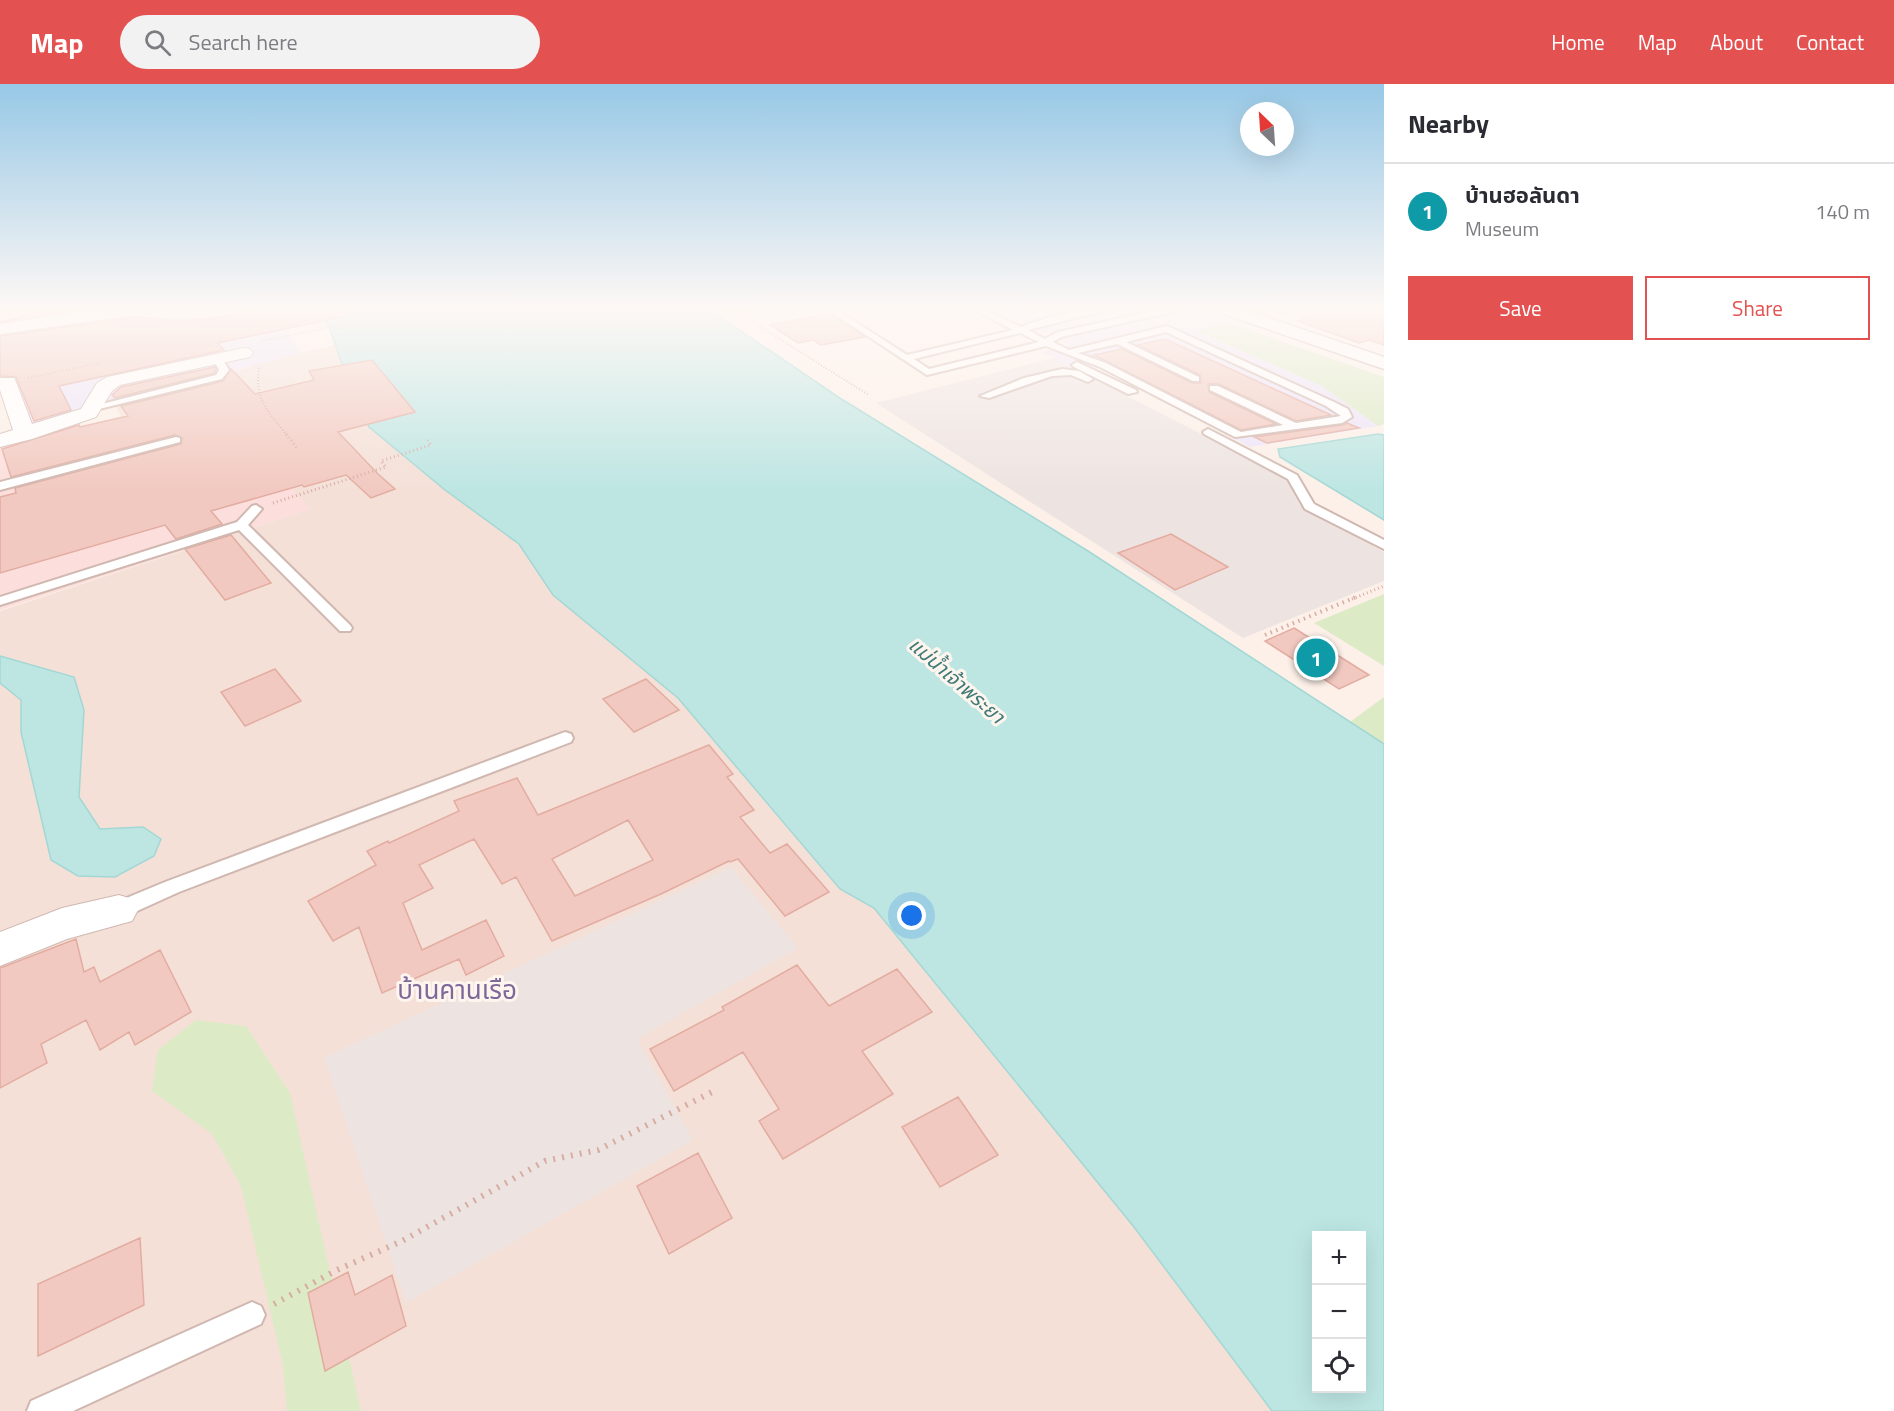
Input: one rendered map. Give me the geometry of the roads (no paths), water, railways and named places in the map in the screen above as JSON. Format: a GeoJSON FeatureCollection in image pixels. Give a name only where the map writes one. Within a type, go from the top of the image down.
{"type":"FeatureCollection","features":[{"type":"Feature","properties":{"kind":"street"},"geometry":{"type":"LineString","coordinates":[[0,441],[89,414],[95,407],[104,387],[114,381],[176,368]]}},
{"type":"Feature","properties":{"kind":"street"},"geometry":{"type":"LineString","coordinates":[[7,382],[25,435]]}},
{"type":"Feature","properties":{"kind":"street"},"geometry":{"type":"LineString","coordinates":[[0,949],[62,924],[119,910]]}},
{"type":"Feature","properties":{"kind":"lane"},"geometry":{"type":"LineString","coordinates":[[921,368],[927,372],[944,368]]}},
{"type":"Feature","properties":{"kind":"lane"},"geometry":{"type":"LineString","coordinates":[[1087,368],[1293,477],[1309,506],[1384,545]]}},
{"type":"Feature","properties":{"kind":"lane"},"geometry":{"type":"LineString","coordinates":[[1109,368],[1239,435],[1342,420],[1347,417],[1344,411],[1251,368]]}},
{"type":"Feature","properties":{"kind":"lane"},"geometry":{"type":"LineString","coordinates":[[1173,368],[1196,379]]}},
{"type":"Feature","properties":{"kind":"lane"},"geometry":{"type":"LineString","coordinates":[[985,396],[1026,381],[1069,372],[1119,393],[1128,390]]}},
{"type":"Feature","properties":{"kind":"lane"},"geometry":{"type":"LineString","coordinates":[[1214,388],[1295,427]]}},
{"type":"Feature","properties":{"kind":"lane"},"geometry":{"type":"LineString","coordinates":[[0,486],[176,440]]}},
{"type":"Feature","properties":{"kind":"lane"},"geometry":{"type":"LineString","coordinates":[[0,601],[241,525],[256,509]]}},
{"type":"Feature","properties":{"kind":"lane"},"geometry":{"type":"LineString","coordinates":[[241,525],[345,628]]}},
{"type":"Feature","properties":{"kind":"lane"},"geometry":{"type":"LineString","coordinates":[[119,910],[172,887],[565,738]]}},
{"type":"Feature","properties":{"kind":"lane"},"geometry":{"type":"LineString","coordinates":[[41,1411],[252,1315]]}},
{"type":"Feature","properties":{"kind":"water","name":"แม่น้ำเจ้าพระยา"},"geometry":{"type":"Polygon","coordinates":[[[343,368],[796,368],[843,400],[1088,551],[1384,744],[1384,1411],[1272,1411],[1134,1227],[874,908],[840,889],[678,698],[553,595],[519,544],[445,490],[369,427],[343,368]]]}},
{"type":"Feature","properties":{"kind":"water"},"geometry":{"type":"Polygon","coordinates":[[[1384,435],[1384,520],[1280,457],[1278,449],[1384,435]]]}},
{"type":"Feature","properties":{"kind":"water"},"geometry":{"type":"Polygon","coordinates":[[[0,656],[74,677],[84,710],[79,797],[100,829],[143,827],[161,839],[154,856],[115,877],[78,876],[51,860],[21,732],[21,700],[0,683],[0,656]]]}},
{"type":"Feature","properties":{"kind":"place","name":"บ้านฮอลันดา"},"geometry":{"type":"Point","coordinates":[1316,658]}},
{"type":"Feature","properties":{"kind":"district","name":"บ้านคานเรือ"},"geometry":{"type":"Point","coordinates":[457,989]}}]}
